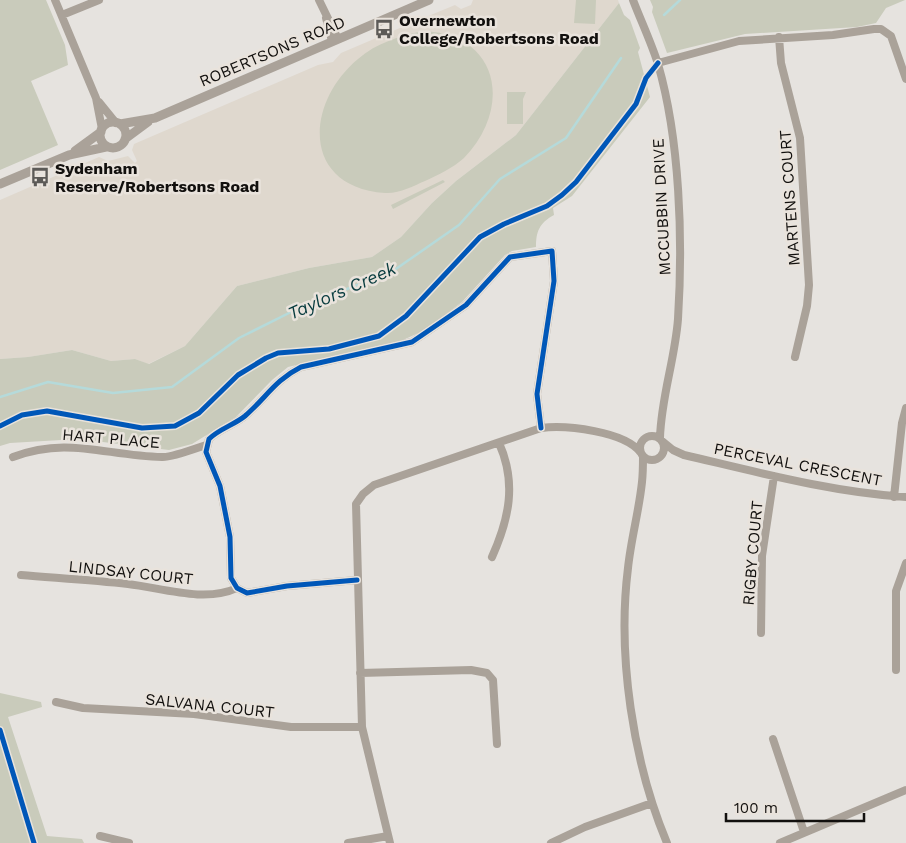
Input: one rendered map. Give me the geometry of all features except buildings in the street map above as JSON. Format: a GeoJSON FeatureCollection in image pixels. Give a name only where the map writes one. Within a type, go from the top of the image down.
{"type":"FeatureCollection","features":[{"type":"Feature","properties":{"kind":"street"},"geometry":{"type":"LineString","coordinates":[[56,0],[96,98],[101,140],[106,147]]}},
{"type":"Feature","properties":{"kind":"street"},"geometry":{"type":"LineString","coordinates":[[62,15],[99,0]]}},
{"type":"Feature","properties":{"kind":"street"},"geometry":{"type":"LineString","coordinates":[[319,0],[335,40]]}},
{"type":"Feature","properties":{"kind":"street","name":"ROBERTSONS ROAD"},"geometry":{"type":"LineString","coordinates":[[126,138],[155,118],[429,0]]}},
{"type":"Feature","properties":{"kind":"street","name":"MCCUBBIN DRIVE"},"geometry":{"type":"LineString","coordinates":[[633,0],[658,63],[675,150],[679,261],[678,319],[675,346],[660,417],[661,440]]}},
{"type":"Feature","properties":{"kind":"street"},"geometry":{"type":"LineString","coordinates":[[658,63],[739,41],[881,29],[891,36],[905,75]]}},
{"type":"Feature","properties":{"kind":"street","name":"MARTENS COURT"},"geometry":{"type":"LineString","coordinates":[[779,37],[781,63],[800,138],[809,285],[807,306],[795,357]]}},
{"type":"Feature","properties":{"kind":"street"},"geometry":{"type":"LineString","coordinates":[[0,184],[69,155],[106,147],[118,147],[126,138],[125,130],[96,98]]}},
{"type":"Feature","properties":{"kind":"street","name":"ROBERTSONS ROAD"},"geometry":{"type":"LineString","coordinates":[[118,124],[155,118]]}},
{"type":"Feature","properties":{"kind":"street"},"geometry":{"type":"LineString","coordinates":[[69,155],[108,124],[118,124]]}},
{"type":"Feature","properties":{"kind":"street"},"geometry":{"type":"LineString","coordinates":[[541,428],[537,394],[554,280],[550,242]]}},
{"type":"Feature","properties":{"kind":"street"},"geometry":{"type":"LineString","coordinates":[[358,580],[287,586],[247,593],[237,588],[231,578],[230,537],[220,486],[206,452],[206,445],[213,435],[244,416],[272,386],[290,372],[301,367],[412,342],[466,305],[510,257],[552,251]]}},
{"type":"Feature","properties":{"kind":"street"},"geometry":{"type":"LineString","coordinates":[[894,497],[901,432],[906,408]]}},
{"type":"Feature","properties":{"kind":"street","name":"MCCUBBIN DRIVE"},"geometry":{"type":"LineString","coordinates":[[648,437],[660,417]]}},
{"type":"Feature","properties":{"kind":"street"},"geometry":{"type":"LineString","coordinates":[[348,843],[389,839],[362,727],[356,504],[362,494],[374,485],[541,428],[572,427],[625,441],[649,460],[658,459]]}},
{"type":"Feature","properties":{"kind":"street"},"geometry":{"type":"LineString","coordinates":[[625,441],[648,437],[661,440],[664,452],[642,482]]}},
{"type":"Feature","properties":{"kind":"street"},"geometry":{"type":"LineString","coordinates":[[648,437],[641,446],[642,482],[628,568],[624,625],[635,730],[652,803],[667,843]]}},
{"type":"Feature","properties":{"kind":"street","name":"PERCEVAL CRESCENT"},"geometry":{"type":"LineString","coordinates":[[661,440],[673,450],[684,455],[774,476],[906,498]]}},
{"type":"Feature","properties":{"kind":"street"},"geometry":{"type":"LineString","coordinates":[[492,557],[503,529],[511,494],[509,469],[500,443]]}},
{"type":"Feature","properties":{"kind":"street","name":"HART PLACE"},"geometry":{"type":"LineString","coordinates":[[13,457],[36,449],[64,447],[162,457],[206,445]]}},
{"type":"Feature","properties":{"kind":"street","name":"PERCEVAL CRESCENT"},"geometry":{"type":"LineString","coordinates":[[658,459],[684,455]]}},
{"type":"Feature","properties":{"kind":"street","name":"RIGBY COURT"},"geometry":{"type":"LineString","coordinates":[[761,633],[762,556],[774,476]]}},
{"type":"Feature","properties":{"kind":"street"},"geometry":{"type":"LineString","coordinates":[[896,670],[896,590],[906,563]]}},
{"type":"Feature","properties":{"kind":"street","name":"LINDSAY COURT"},"geometry":{"type":"LineString","coordinates":[[21,575],[128,584],[200,594],[224,594],[237,588]]}},
{"type":"Feature","properties":{"kind":"street"},"geometry":{"type":"LineString","coordinates":[[360,673],[471,670],[487,672],[493,680],[498,744]]}},
{"type":"Feature","properties":{"kind":"street","name":"SALVANA COURT"},"geometry":{"type":"LineString","coordinates":[[56,702],[84,708],[194,714],[291,727],[362,727]]}},
{"type":"Feature","properties":{"kind":"street"},"geometry":{"type":"LineString","coordinates":[[773,739],[804,832]]}},
{"type":"Feature","properties":{"kind":"street"},"geometry":{"type":"LineString","coordinates":[[780,843],[906,790]]}},
{"type":"Feature","properties":{"kind":"street"},"geometry":{"type":"LineString","coordinates":[[551,843],[585,827],[652,803]]}},
{"type":"Feature","properties":{"kind":"street"},"geometry":{"type":"LineString","coordinates":[[100,836],[129,843]]}},
{"type":"Feature","properties":{"kind":"shaded area"},"geometry":{"type":"Polygon","coordinates":[[[473,0],[618,0],[619,3],[516,135],[456,181],[432,203],[401,237],[372,257],[309,268],[237,286],[185,346],[148,364],[135,359],[111,361],[72,350],[0,359],[0,200],[99,157],[108,161],[128,156],[135,163],[137,161],[132,150],[134,144],[318,65],[333,62],[341,53],[421,19],[455,5],[461,9],[471,5],[473,0]]]}},
{"type":"Feature","properties":{"kind":"green space"},"geometry":{"type":"Polygon","coordinates":[[[0,0],[46,0],[65,45],[68,65],[31,81],[58,145],[0,170],[0,0]]]}},
{"type":"Feature","properties":{"kind":"green space"},"geometry":{"type":"Polygon","coordinates":[[[576,0],[596,0],[595,24],[574,23],[576,0]]]}},
{"type":"Feature","properties":{"kind":"green space"},"geometry":{"type":"Polygon","coordinates":[[[650,0],[905,0],[886,8],[876,23],[857,27],[745,34],[667,53],[652,12],[653,7],[650,0]]]}},
{"type":"Feature","properties":{"kind":"green space"},"geometry":{"type":"Polygon","coordinates":[[[619,3],[624,15],[630,20],[640,48],[638,52],[650,97],[572,196],[553,208],[554,215],[539,228],[536,247],[512,251],[505,255],[462,302],[425,330],[403,340],[288,367],[272,380],[236,417],[192,444],[169,450],[78,439],[10,443],[0,446],[0,359],[72,350],[111,361],[135,359],[149,364],[185,346],[237,286],[309,268],[372,257],[401,237],[432,203],[456,181],[516,135],[619,3]]]}},
{"type":"Feature","properties":{"kind":"green space"},"geometry":{"type":"Polygon","coordinates":[[[423,31],[449,35],[469,45],[483,60],[491,77],[493,97],[489,118],[479,139],[464,158],[440,174],[395,192],[385,193],[358,187],[338,176],[326,160],[320,140],[321,119],[328,98],[340,77],[365,53],[389,41],[423,31]]]}},
{"type":"Feature","properties":{"kind":"green space"},"geometry":{"type":"Polygon","coordinates":[[[507,92],[526,92],[523,99],[523,124],[507,124],[507,92]]]}},
{"type":"Feature","properties":{"kind":"green space"},"geometry":{"type":"Polygon","coordinates":[[[443,180],[445,182],[393,209],[391,205],[443,180]]]}},
{"type":"Feature","properties":{"kind":"green space"},"geometry":{"type":"Polygon","coordinates":[[[0,693],[41,702],[42,707],[8,717],[47,836],[82,839],[84,843],[0,843],[0,693]]]}},
{"type":"Feature","properties":{"kind":"waterway","name":"Taylors Creek"},"geometry":{"type":"LineString","coordinates":[[664,15],[680,0]]}},
{"type":"Feature","properties":{"kind":"waterway","name":"Taylors Creek"},"geometry":{"type":"LineString","coordinates":[[0,397],[48,382],[113,393],[172,387],[239,338],[301,307],[393,271],[459,225],[500,179],[566,138],[621,58]]}},
{"type":"Feature","properties":{"kind":"cycle path"},"geometry":{"type":"LineString","coordinates":[[0,426],[22,415],[47,411],[142,428],[175,426],[199,413],[238,375],[266,358],[278,353],[329,349],[379,336],[406,316],[480,237],[504,224],[547,206],[576,182],[636,104],[646,78],[658,63]]}},
{"type":"Feature","properties":{"kind":"cycle path"},"geometry":{"type":"LineString","coordinates":[[357,580],[287,586],[247,593],[237,588],[231,578],[230,537],[220,486],[206,452],[209,439],[217,432],[245,416],[277,383],[301,367],[412,342],[466,305],[510,257],[552,251],[554,281],[537,394],[541,428]]}},
{"type":"Feature","properties":{"kind":"cycle path"},"geometry":{"type":"LineString","coordinates":[[0,730],[34,843]]}},
{"type":"Feature","properties":{"kind":"place","name":"Overnewton College/Robertsons Road"},"geometry":{"type":"Point","coordinates":[384,29]}},
{"type":"Feature","properties":{"kind":"place","name":"Sydenham Reserve/Robertsons Road"},"geometry":{"type":"Point","coordinates":[40,177]}}]}
